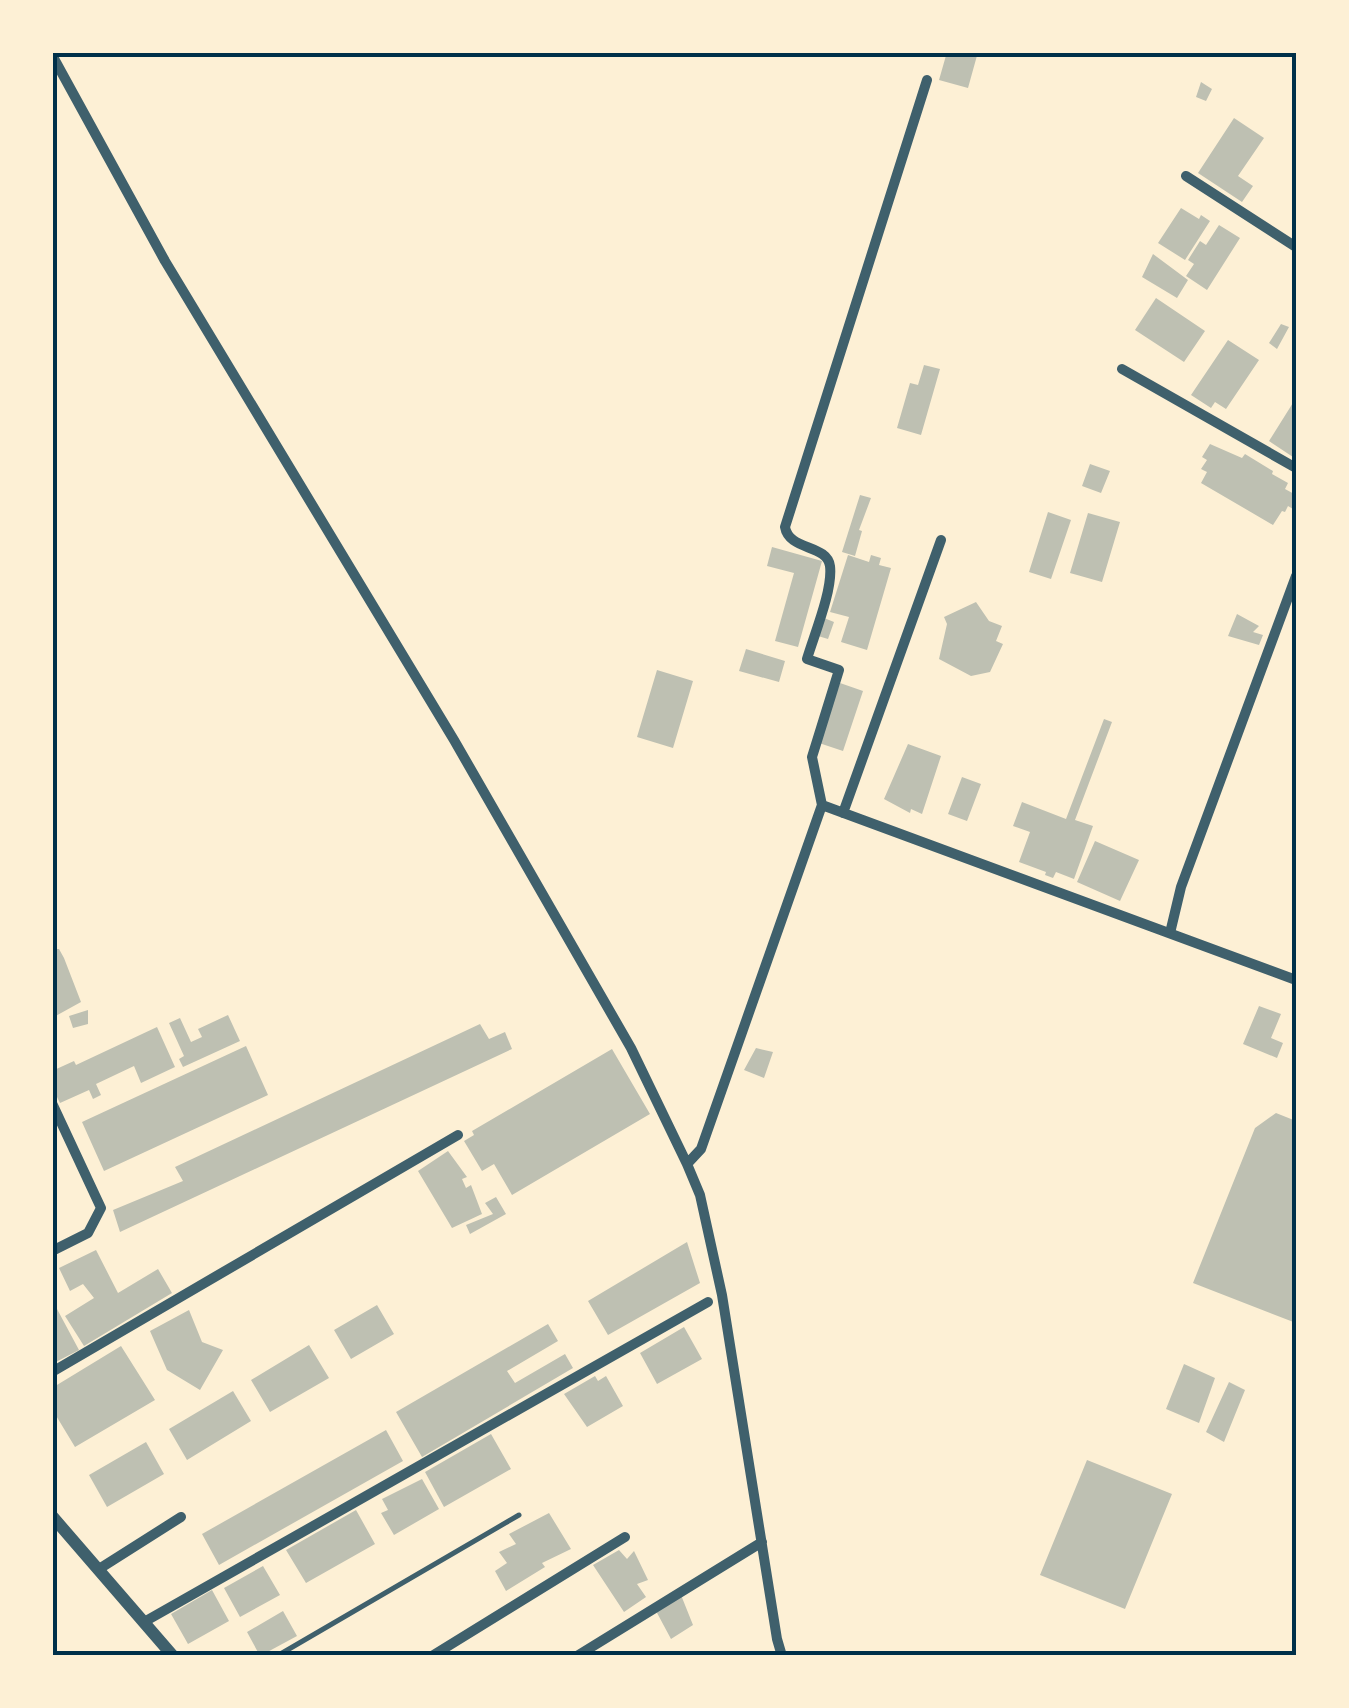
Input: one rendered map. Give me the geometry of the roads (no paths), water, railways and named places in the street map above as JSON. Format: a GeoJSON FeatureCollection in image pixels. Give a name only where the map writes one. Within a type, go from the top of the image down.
{"type":"FeatureCollection","features":[{"type":"Feature","properties":{"kind":"street"},"geometry":{"type":"LineString","coordinates":[[52,55],[165,261],[454,740],[631,1048],[687,1164],[700,1195],[722,1294],[776,1639],[782,1656]]}},
{"type":"Feature","properties":{"kind":"street"},"geometry":{"type":"LineString","coordinates":[[687,1164],[701,1149],[822,806],[812,757],[839,670],[807,659],[830,565],[826,557],[795,543],[785,527],[927,80]]}},
{"type":"Feature","properties":{"kind":"street"},"geometry":{"type":"LineString","coordinates":[[1186,176],[1296,247]]}},
{"type":"Feature","properties":{"kind":"street"},"geometry":{"type":"LineString","coordinates":[[1122,369],[1296,468]]}},
{"type":"Feature","properties":{"kind":"street"},"geometry":{"type":"LineString","coordinates":[[843,813],[940,540]]}},
{"type":"Feature","properties":{"kind":"street"},"geometry":{"type":"LineString","coordinates":[[1170,933],[1180,888],[1296,576]]}},
{"type":"Feature","properties":{"kind":"street"},"geometry":{"type":"LineString","coordinates":[[822,806],[1296,980]]}},
{"type":"Feature","properties":{"kind":"street"},"geometry":{"type":"LineString","coordinates":[[52,1103],[100,1208],[88,1233],[52,1251]]}},
{"type":"Feature","properties":{"kind":"street"},"geometry":{"type":"LineString","coordinates":[[52,1372],[458,1136]]}},
{"type":"Feature","properties":{"kind":"street"},"geometry":{"type":"LineString","coordinates":[[144,1622],[708,1302]]}},
{"type":"Feature","properties":{"kind":"street"},"geometry":{"type":"LineString","coordinates":[[52,1516],[173,1656]]}},
{"type":"Feature","properties":{"kind":"street"},"geometry":{"type":"LineString","coordinates":[[99,1569],[181,1517]]}},
{"type":"Feature","properties":{"kind":"street"},"geometry":{"type":"LineString","coordinates":[[432,1656],[625,1538]]}},
{"type":"Feature","properties":{"kind":"street"},"geometry":{"type":"LineString","coordinates":[[577,1656],[762,1542]]}},
{"type":"Feature","properties":{"kind":"lane"},"geometry":{"type":"LineString","coordinates":[[277,1656],[519,1515]]}}]}
